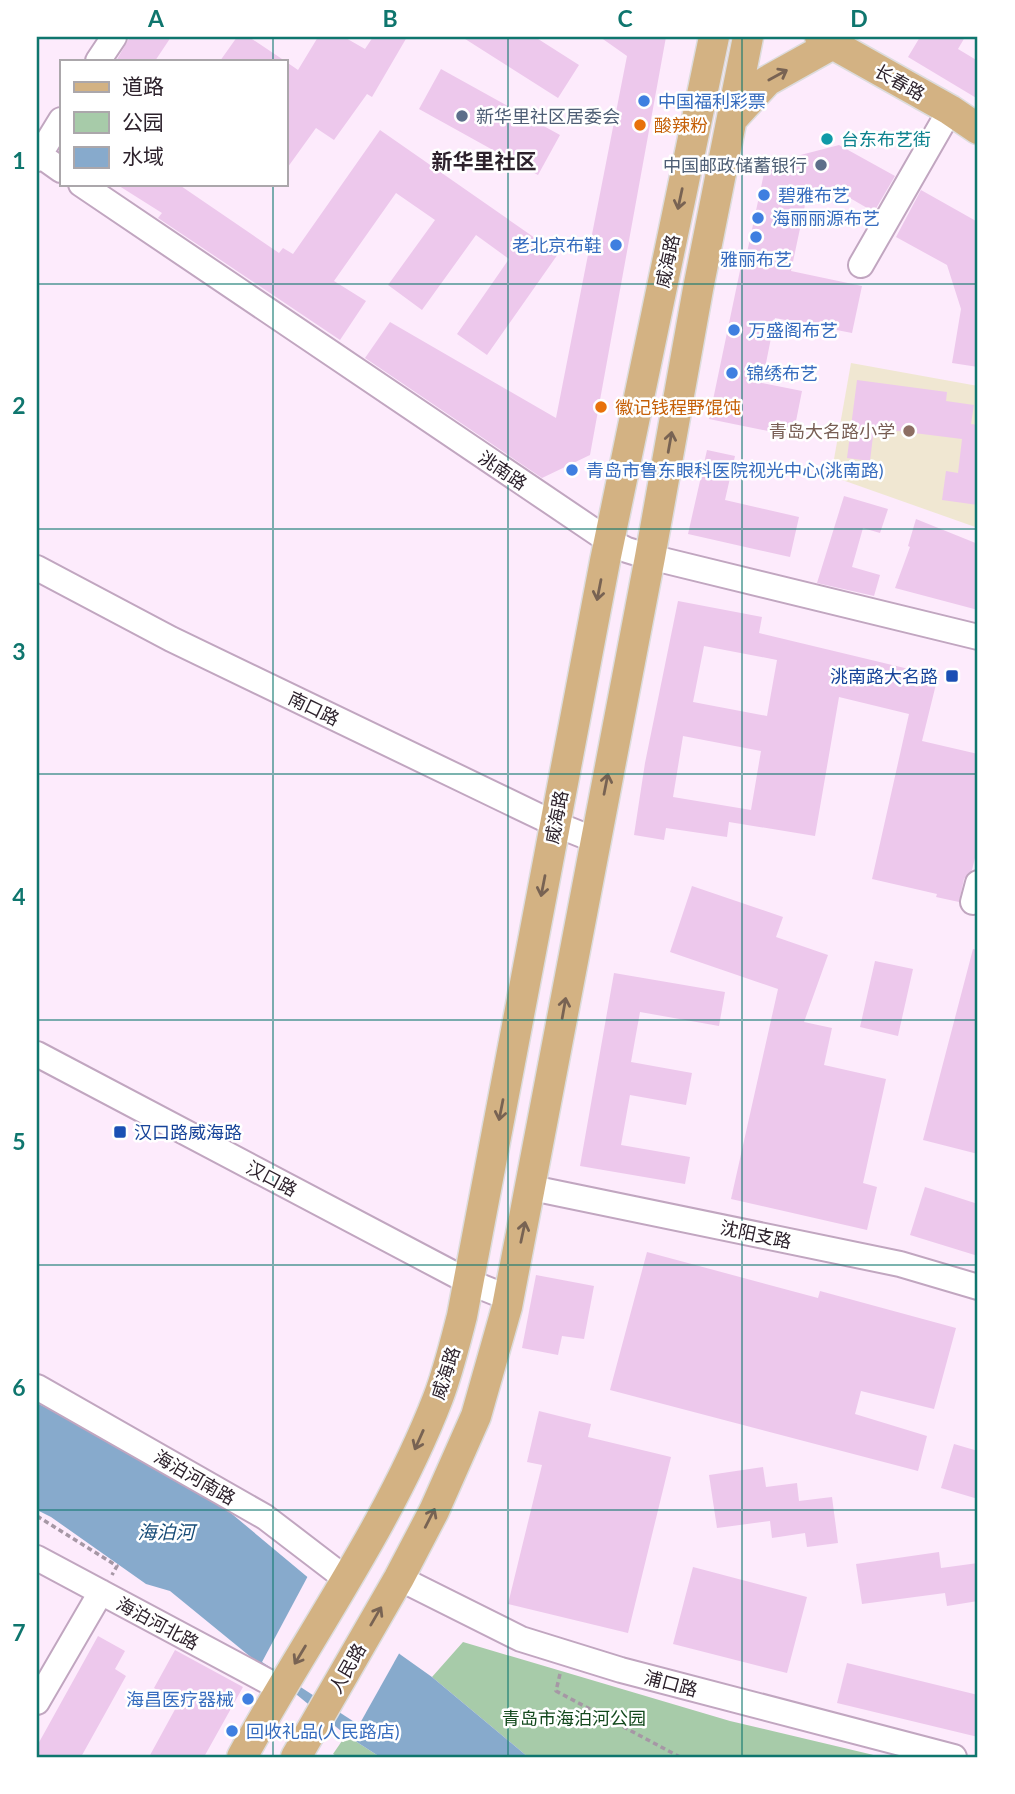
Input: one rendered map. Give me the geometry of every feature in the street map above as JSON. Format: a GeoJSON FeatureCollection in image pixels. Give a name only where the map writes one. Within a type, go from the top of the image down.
{"type":"FeatureCollection","features":[{"type":"Feature","properties":{"kind":"main road","name":"威海路"},"geometry":{"type":"LineString","coordinates":[[346,1579],[401,1480],[439,1397],[462,1316],[609,541],[714,37]]}},
{"type":"Feature","properties":{"kind":"main road","name":"威海路"},"geometry":{"type":"LineString","coordinates":[[399,1578],[434,1511],[476,1416],[509,1298],[532,1188],[698,289],[748,37]]}},
{"type":"Feature","properties":{"kind":"main road"},"geometry":{"type":"LineString","coordinates":[[733,118],[767,81],[826,40]]}},
{"type":"Feature","properties":{"kind":"main road","name":"长春路"},"geometry":{"type":"LineString","coordinates":[[826,40],[950,110],[978,129]]}},
{"type":"Feature","properties":{"kind":"main road","name":"人民路"},"geometry":{"type":"LineString","coordinates":[[296,1757],[399,1578]]}},
{"type":"Feature","properties":{"kind":"main road"},"geometry":{"type":"LineString","coordinates":[[242,1757],[346,1579]]}},
{"type":"Feature","properties":{"kind":"street"},"geometry":{"type":"LineString","coordinates":[[99,60],[114,37]]}},
{"type":"Feature","properties":{"kind":"street"},"geometry":{"type":"LineString","coordinates":[[861,265],[950,110]]}},
{"type":"Feature","properties":{"kind":"street"},"geometry":{"type":"LineString","coordinates":[[60,122],[38,156],[60,169]]}},
{"type":"Feature","properties":{"kind":"street","name":"洮南路"},"geometry":{"type":"LineString","coordinates":[[85,186],[627,551],[978,637]]}},
{"type":"Feature","properties":{"kind":"street","name":"南口路"},"geometry":{"type":"LineString","coordinates":[[37,568],[171,639],[555,824],[595,840]]}},
{"type":"Feature","properties":{"kind":"street","name":"汉口路"},"geometry":{"type":"LineString","coordinates":[[37,1054],[469,1282],[509,1298]]}},
{"type":"Feature","properties":{"kind":"street","name":"沈阳支路"},"geometry":{"type":"LineString","coordinates":[[532,1188],[900,1264],[978,1287]]}},
{"type":"Feature","properties":{"kind":"street","name":"海泊河南路"},"geometry":{"type":"LineString","coordinates":[[37,1387],[265,1517],[346,1579]]}},
{"type":"Feature","properties":{"kind":"street","name":"海泊河北路"},"geometry":{"type":"LineString","coordinates":[[37,1558],[280,1688]]}},
{"type":"Feature","properties":{"kind":"street","name":"浦口路"},"geometry":{"type":"LineString","coordinates":[[399,1578],[521,1639],[621,1670],[954,1757]]}},
{"type":"Feature","properties":{"kind":"street"},"geometry":{"type":"LineString","coordinates":[[37,1702],[102,1592]]}},
{"type":"Feature","properties":{"kind":"path"},"geometry":{"type":"LineString","coordinates":[[37,1516],[117,1566],[102,1592]]}},
{"type":"Feature","properties":{"kind":"path"},"geometry":{"type":"LineString","coordinates":[[566,1652],[556,1691],[680,1757]]}},
{"type":"Feature","properties":{"kind":"shaded area","name":"青岛大名路小学"},"geometry":{"type":"Polygon","coordinates":[[[851,363],[978,386],[978,528],[831,476],[851,363]]]}},
{"type":"Feature","properties":{"kind":"green space","name":"青岛市海泊河公园"},"geometry":{"type":"Polygon","coordinates":[[[463,1642],[730,1721],[882,1757],[528,1757],[432,1677],[463,1642]]]}},
{"type":"Feature","properties":{"kind":"green space"},"geometry":{"type":"Polygon","coordinates":[[[346,1735],[380,1757],[338,1757],[333,1754],[346,1735]]]}},
{"type":"Feature","properties":{"kind":"water","name":"海泊河"},"geometry":{"type":"Polygon","coordinates":[[[37,1403],[196,1484],[528,1757],[380,1757],[346,1735],[170,1591],[146,1584],[37,1510],[37,1403]]]}},
{"type":"Feature","properties":{"kind":"pier"},"geometry":{"type":"Polygon","coordinates":[[[309,1574],[401,1650],[359,1725],[262,1662],[309,1574]]]}},
{"type":"Feature","properties":{"kind":"building"},"geometry":{"type":"Polygon","coordinates":[[[130,37],[171,37],[156,60],[117,60],[130,37]]]}},
{"type":"Feature","properties":{"kind":"building"},"geometry":{"type":"Polygon","coordinates":[[[237,37],[249,37],[284,60],[221,60],[237,37]]]}},
{"type":"Feature","properties":{"kind":"building"},"geometry":{"type":"Polygon","coordinates":[[[318,37],[344,37],[365,49],[373,37],[407,37],[372,97],[367,94],[334,140],[316,128],[287,168],[287,62],[298,70],[318,37]]]}},
{"type":"Feature","properties":{"kind":"building"},"geometry":{"type":"Polygon","coordinates":[[[462,37],[535,37],[579,65],[558,98],[462,37]]]}},
{"type":"Feature","properties":{"kind":"building"},"geometry":{"type":"Polygon","coordinates":[[[600,37],[666,37],[590,455],[542,478],[365,358],[390,322],[556,418],[627,56],[600,37]]]}},
{"type":"Feature","properties":{"kind":"building"},"geometry":{"type":"Polygon","coordinates":[[[920,37],[965,37],[958,49],[978,61],[978,99],[908,57],[920,37]]]}},
{"type":"Feature","properties":{"kind":"building"},"geometry":{"type":"Polygon","coordinates":[[[441,69],[560,135],[538,175],[419,109],[441,69]]]}},
{"type":"Feature","properties":{"kind":"building"},"geometry":{"type":"Polygon","coordinates":[[[380,130],[558,254],[487,355],[457,334],[509,259],[476,235],[422,310],[388,285],[435,220],[396,193],[334,281],[366,301],[340,340],[158,218],[162,213],[119,186],[181,186],[279,253],[283,248],[293,254],[380,130]]]}},
{"type":"Feature","properties":{"kind":"building"},"geometry":{"type":"Polygon","coordinates":[[[839,145],[895,176],[874,212],[843,194],[805,205],[791,271],[862,286],[852,333],[775,318],[762,383],[802,391],[793,436],[709,419],[742,261],[745,262],[766,164],[839,145]]]}},
{"type":"Feature","properties":{"kind":"building"},"geometry":{"type":"Polygon","coordinates":[[[921,190],[976,221],[978,226],[978,367],[952,363],[961,309],[947,265],[896,237],[921,190]]]}},
{"type":"Feature","properties":{"kind":"building"},"geometry":{"type":"Polygon","coordinates":[[[857,380],[947,392],[946,401],[974,405],[971,424],[978,425],[978,505],[942,500],[946,471],[958,473],[962,439],[874,428],[870,461],[847,458],[857,380]]]}},
{"type":"Feature","properties":{"kind":"building"},"geometry":{"type":"Polygon","coordinates":[[[707,450],[735,456],[725,500],[799,517],[790,557],[688,534],[707,450]]]}},
{"type":"Feature","properties":{"kind":"building"},"geometry":{"type":"Polygon","coordinates":[[[844,496],[888,509],[880,533],[863,528],[852,567],[880,575],[874,596],[817,583],[844,496]]]}},
{"type":"Feature","properties":{"kind":"building"},"geometry":{"type":"Polygon","coordinates":[[[916,519],[978,544],[978,610],[895,588],[910,547],[908,546],[916,519]]]}},
{"type":"Feature","properties":{"kind":"building"},"geometry":{"type":"Polygon","coordinates":[[[678,601],[762,617],[759,633],[938,676],[922,741],[978,754],[978,846],[972,870],[964,879],[959,902],[936,897],[937,894],[872,879],[909,714],[839,697],[815,836],[729,822],[727,837],[666,828],[664,840],[634,835],[645,763],[678,601]],[[704,646],[693,702],[767,716],[777,660],[704,646]],[[683,736],[673,797],[751,810],[761,751],[683,736]]]}},
{"type":"Feature","properties":{"kind":"building"},"geometry":{"type":"Polygon","coordinates":[[[692,886],[783,917],[776,937],[828,955],[804,1022],[832,1028],[824,1065],[886,1079],[863,1183],[877,1187],[867,1230],[731,1199],[778,989],[670,952],[692,886]]]}},
{"type":"Feature","properties":{"kind":"building"},"geometry":{"type":"Polygon","coordinates":[[[973,949],[978,950],[978,1154],[923,1140],[973,949]]]}},
{"type":"Feature","properties":{"kind":"building"},"geometry":{"type":"Polygon","coordinates":[[[875,961],[913,969],[898,1036],[860,1027],[875,961]]]}},
{"type":"Feature","properties":{"kind":"building"},"geometry":{"type":"Polygon","coordinates":[[[614,973],[725,992],[719,1026],[640,1012],[631,1062],[692,1073],[686,1105],[630,1095],[621,1145],[690,1157],[685,1184],[580,1166],[614,973]]]}},
{"type":"Feature","properties":{"kind":"building"},"geometry":{"type":"Polygon","coordinates":[[[925,1187],[978,1204],[978,1256],[910,1235],[925,1187]]]}},
{"type":"Feature","properties":{"kind":"building"},"geometry":{"type":"Polygon","coordinates":[[[647,1252],[818,1298],[820,1291],[956,1328],[934,1409],[861,1391],[855,1414],[927,1436],[918,1471],[610,1390],[647,1252]]]}},
{"type":"Feature","properties":{"kind":"building"},"geometry":{"type":"Polygon","coordinates":[[[536,1275],[594,1286],[584,1339],[562,1336],[558,1355],[522,1348],[536,1275]]]}},
{"type":"Feature","properties":{"kind":"building"},"geometry":{"type":"Polygon","coordinates":[[[539,1411],[591,1424],[588,1437],[671,1457],[628,1633],[508,1604],[542,1465],[527,1462],[539,1411]]]}},
{"type":"Feature","properties":{"kind":"building"},"geometry":{"type":"Polygon","coordinates":[[[954,1444],[978,1451],[978,1499],[941,1488],[954,1444]]]}},
{"type":"Feature","properties":{"kind":"building"},"geometry":{"type":"Polygon","coordinates":[[[763,1467],[766,1487],[797,1483],[799,1501],[832,1497],[838,1543],[807,1547],[805,1533],[772,1538],[770,1521],[717,1528],[709,1475],[763,1467]]]}},
{"type":"Feature","properties":{"kind":"building"},"geometry":{"type":"Polygon","coordinates":[[[939,1552],[941,1568],[978,1563],[978,1601],[947,1606],[945,1593],[862,1604],[856,1564],[939,1552]]]}},
{"type":"Feature","properties":{"kind":"building"},"geometry":{"type":"Polygon","coordinates":[[[693,1567],[807,1597],[787,1673],[673,1644],[693,1567]]]}},
{"type":"Feature","properties":{"kind":"building"},"geometry":{"type":"Polygon","coordinates":[[[98,1636],[125,1651],[115,1669],[126,1676],[81,1757],[37,1757],[37,1746],[98,1636]]]}},
{"type":"Feature","properties":{"kind":"building"},"geometry":{"type":"Polygon","coordinates":[[[175,1650],[243,1687],[204,1757],[149,1757],[179,1702],[154,1688],[175,1650]]]}},
{"type":"Feature","properties":{"kind":"building"},"geometry":{"type":"Polygon","coordinates":[[[847,1663],[978,1695],[978,1737],[837,1703],[847,1663]]]}},
{"type":"Feature","properties":{"kind":"place","name":"中国福利彩票"},"geometry":{"type":"Point","coordinates":[644,101]}},
{"type":"Feature","properties":{"kind":"place","name":"新华里社区居委会"},"geometry":{"type":"Point","coordinates":[462,116]}},
{"type":"Feature","properties":{"kind":"place","name":"酸辣粉"},"geometry":{"type":"Point","coordinates":[640,125]}},
{"type":"Feature","properties":{"kind":"place","name":"台东布艺街"},"geometry":{"type":"Point","coordinates":[827,139]}},
{"type":"Feature","properties":{"kind":"place","name":"中国邮政储蓄银行"},"geometry":{"type":"Point","coordinates":[821,165]}},
{"type":"Feature","properties":{"kind":"place","name":"碧雅布艺"},"geometry":{"type":"Point","coordinates":[764,195]}},
{"type":"Feature","properties":{"kind":"place","name":"海丽丽源布艺"},"geometry":{"type":"Point","coordinates":[758,218]}},
{"type":"Feature","properties":{"kind":"place","name":"雅丽布艺"},"geometry":{"type":"Point","coordinates":[756,237]}},
{"type":"Feature","properties":{"kind":"place","name":"老北京布鞋"},"geometry":{"type":"Point","coordinates":[616,245]}},
{"type":"Feature","properties":{"kind":"place","name":"万盛阁布艺"},"geometry":{"type":"Point","coordinates":[734,330]}},
{"type":"Feature","properties":{"kind":"place","name":"锦绣布艺"},"geometry":{"type":"Point","coordinates":[732,373]}},
{"type":"Feature","properties":{"kind":"place","name":"徽记钱程野馄饨"},"geometry":{"type":"Point","coordinates":[601,407]}},
{"type":"Feature","properties":{"kind":"place","name":"青岛大名路小学"},"geometry":{"type":"Point","coordinates":[909,431]}},
{"type":"Feature","properties":{"kind":"place","name":"青岛市鲁东眼科医院视光中心(洮南路)"},"geometry":{"type":"Point","coordinates":[572,470]}},
{"type":"Feature","properties":{"kind":"place","name":"洮南路大名路"},"geometry":{"type":"Point","coordinates":[952,676]}},
{"type":"Feature","properties":{"kind":"place","name":"汉口路威海路"},"geometry":{"type":"Point","coordinates":[120,1132]}},
{"type":"Feature","properties":{"kind":"place","name":"海昌医疗器械"},"geometry":{"type":"Point","coordinates":[248,1699]}},
{"type":"Feature","properties":{"kind":"place","name":"回收礼品(人民路店)"},"geometry":{"type":"Point","coordinates":[232,1731]}},
{"type":"Feature","properties":{"kind":"district","name":"新华里社区"},"geometry":{"type":"Point","coordinates":[484,160]}}]}
